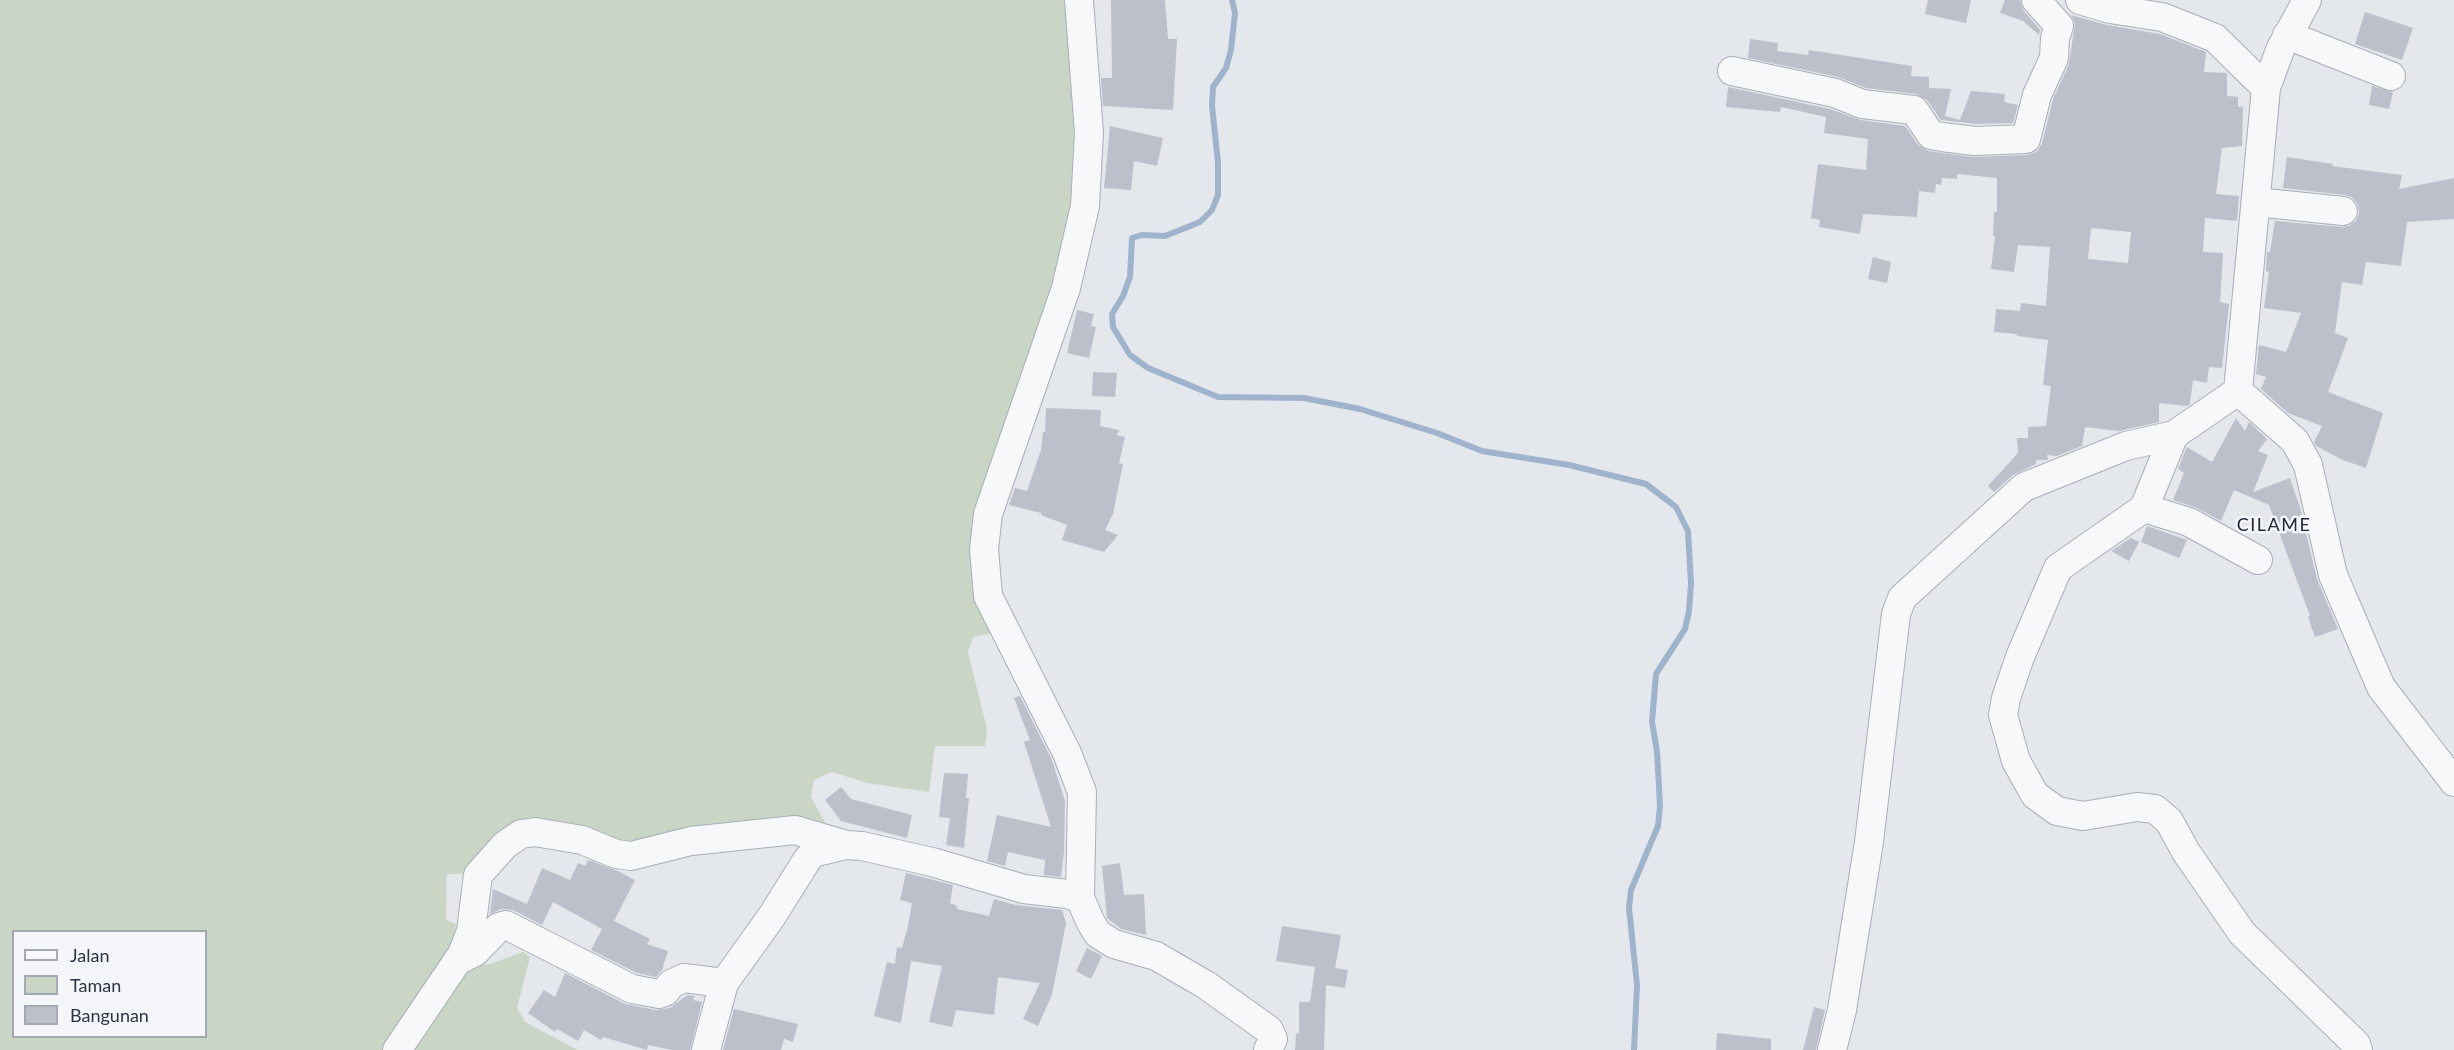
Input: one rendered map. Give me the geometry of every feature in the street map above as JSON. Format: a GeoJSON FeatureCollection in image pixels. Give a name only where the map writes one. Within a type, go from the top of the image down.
{"type":"FeatureCollection","features":[{"type":"Feature","properties":{"kind":"street"},"geometry":{"type":"LineString","coordinates":[[1079,0],[1089,134],[1085,206],[1066,288],[988,514],[984,549],[988,596],[1059,734],[1082,792],[1080,898],[1091,924],[1098,934],[1113,944],[1156,956],[1206,985],[1269,1030],[1273,1039],[1268,1050]]}},
{"type":"Feature","properties":{"kind":"street"},"geometry":{"type":"LineString","coordinates":[[1732,71],[1835,93],[1862,104],[1914,110],[1931,135],[1975,141],[2026,139],[2037,95],[2054,58],[2055,38],[2059,26],[2036,0]]}},
{"type":"Feature","properties":{"kind":"street"},"geometry":{"type":"LineString","coordinates":[[2080,0],[2110,9],[2162,17],[2215,38],[2266,88]]}},
{"type":"Feature","properties":{"kind":"street"},"geometry":{"type":"LineString","coordinates":[[2238,391],[2266,88],[2287,35],[2307,0]]}},
{"type":"Feature","properties":{"kind":"street"},"geometry":{"type":"LineString","coordinates":[[2287,35],[2391,76]]}},
{"type":"Feature","properties":{"kind":"street"},"geometry":{"type":"LineString","coordinates":[[2256,202],[2343,211]]}},
{"type":"Feature","properties":{"kind":"street"},"geometry":{"type":"LineString","coordinates":[[1832,1050],[1842,1010],[1869,842],[1896,614],[1902,598],[2024,487],[2126,446],[2174,435],[2238,391]]}},
{"type":"Feature","properties":{"kind":"street"},"geometry":{"type":"LineString","coordinates":[[2238,391],[2295,441],[2308,465],[2333,575],[2381,687],[2454,782]]}},
{"type":"Feature","properties":{"kind":"street"},"geometry":{"type":"LineString","coordinates":[[2174,435],[2144,508],[2058,568],[2020,657],[2006,698],[2003,715],[2016,761],[2035,795],[2057,811],[2083,816],[2137,807],[2154,809],[2169,821],[2186,852],[2242,933],[2356,1044],[2358,1050]]}},
{"type":"Feature","properties":{"kind":"street"},"geometry":{"type":"LineString","coordinates":[[2144,508],[2189,522],[2258,560]]}},
{"type":"Feature","properties":{"kind":"street"},"geometry":{"type":"LineString","coordinates":[[397,1050],[458,961],[471,931],[478,875],[505,845],[521,834],[535,832],[582,840],[616,854],[631,856],[691,841],[795,830],[846,845],[862,846],[922,859],[1024,889],[1067,894],[1080,898]]}},
{"type":"Feature","properties":{"kind":"street"},"geometry":{"type":"LineString","coordinates":[[706,1050],[724,983],[772,916],[807,860],[813,854],[846,845]]}},
{"type":"Feature","properties":{"kind":"street"},"geometry":{"type":"LineString","coordinates":[[458,961],[475,952],[499,927],[506,925],[632,988],[659,994],[665,992],[671,984],[684,978],[724,983]]}},
{"type":"Feature","properties":{"kind":"green space"},"geometry":{"type":"Polygon","coordinates":[[[0,0],[1074,0],[1080,206],[984,513],[993,633],[973,637],[968,652],[987,729],[985,746],[935,746],[929,792],[867,783],[832,772],[814,780],[811,797],[826,824],[824,830],[646,850],[535,828],[474,874],[447,874],[446,920],[456,924],[453,940],[475,966],[490,964],[523,952],[530,957],[517,1008],[525,1022],[578,1050],[0,1050],[0,0]]]}},
{"type":"Feature","properties":{"kind":"building"},"geometry":{"type":"Polygon","coordinates":[[[1111,0],[1165,0],[1168,39],[1177,39],[1173,110],[1103,106],[1101,78],[1112,78],[1111,0]]]}},
{"type":"Feature","properties":{"kind":"building"},"geometry":{"type":"Polygon","coordinates":[[[1928,0],[1971,0],[1966,23],[1925,14],[1928,0]]]}},
{"type":"Feature","properties":{"kind":"building"},"geometry":{"type":"Polygon","coordinates":[[[2005,0],[2020,0],[2024,11],[2040,30],[2039,35],[2023,21],[2000,13],[2005,0]]]}},
{"type":"Feature","properties":{"kind":"building"},"geometry":{"type":"Polygon","coordinates":[[[2365,12],[2413,28],[2402,60],[2355,44],[2365,12]]]}},
{"type":"Feature","properties":{"kind":"building"},"geometry":{"type":"Polygon","coordinates":[[[2071,15],[2107,25],[2160,34],[2206,52],[2204,72],[2227,73],[2227,96],[2238,97],[2238,107],[2243,107],[2242,146],[2222,148],[2216,194],[2239,196],[2237,221],[2205,218],[2203,252],[2223,253],[2220,302],[2229,304],[2222,368],[2209,367],[2207,383],[2193,380],[2190,404],[2187,406],[2159,403],[2159,422],[2119,431],[2085,427],[2082,446],[2057,456],[2047,455],[2048,460],[2036,460],[2036,464],[2013,475],[1994,492],[1988,486],[2018,453],[2017,438],[2028,438],[2028,427],[2046,426],[2051,386],[2043,385],[2048,340],[1994,332],[1996,309],[2020,311],[2021,303],[2046,306],[2050,247],[2018,245],[2014,272],[1991,269],[1995,236],[1993,236],[1994,212],[1997,212],[1997,178],[1957,174],[1957,179],[1942,178],[1941,185],[1936,184],[1935,193],[1919,191],[1917,217],[1863,214],[1860,234],[1819,227],[1820,220],[1811,218],[1818,164],[1866,170],[1868,139],[1824,133],[1826,117],[1781,107],[1780,112],[1726,107],[1728,87],[1830,109],[1860,120],[1905,126],[1918,145],[1928,151],[1973,157],[2027,155],[2036,152],[2042,144],[2053,99],[2069,64],[2075,23],[2071,15]],[[2091,228],[2088,259],[2128,263],[2131,232],[2091,228]]]}},
{"type":"Feature","properties":{"kind":"building"},"geometry":{"type":"Polygon","coordinates":[[[1750,39],[1778,43],[1777,51],[1808,55],[1809,50],[1912,66],[1911,76],[1929,77],[1929,88],[1951,89],[1945,116],[1960,120],[1971,91],[2005,94],[2004,102],[2018,105],[2013,123],[1976,124],[1941,120],[1927,100],[1916,94],[1866,88],[1838,77],[1748,58],[1750,39]]]}},
{"type":"Feature","properties":{"kind":"building"},"geometry":{"type":"Polygon","coordinates":[[[2372,86],[2393,92],[2389,109],[2369,105],[2372,86]]]}},
{"type":"Feature","properties":{"kind":"building"},"geometry":{"type":"Polygon","coordinates":[[[1110,126],[1163,138],[1157,166],[1134,161],[1131,190],[1104,188],[1110,126]]]}},
{"type":"Feature","properties":{"kind":"building"},"geometry":{"type":"Polygon","coordinates":[[[2287,157],[2333,164],[2332,166],[2402,175],[2399,189],[2454,178],[2454,219],[2407,222],[2401,266],[2366,262],[2362,285],[2342,282],[2335,333],[2348,338],[2328,392],[2383,413],[2366,468],[2343,460],[2316,446],[2314,442],[2322,426],[2288,413],[2261,389],[2266,377],[2256,374],[2259,345],[2286,352],[2301,313],[2264,308],[2269,272],[2266,271],[2267,252],[2270,252],[2275,221],[2342,227],[2349,226],[2356,221],[2359,213],[2358,204],[2352,197],[2283,188],[2287,157]]]}},
{"type":"Feature","properties":{"kind":"building"},"geometry":{"type":"Polygon","coordinates":[[[1873,257],[1891,262],[1887,283],[1868,279],[1873,257]]]}},
{"type":"Feature","properties":{"kind":"building"},"geometry":{"type":"Polygon","coordinates":[[[1077,310],[1094,314],[1091,326],[1096,327],[1089,358],[1067,353],[1077,310]]]}},
{"type":"Feature","properties":{"kind":"building"},"geometry":{"type":"Polygon","coordinates":[[[1093,372],[1117,373],[1115,397],[1092,396],[1093,372]]]}},
{"type":"Feature","properties":{"kind":"building"},"geometry":{"type":"Polygon","coordinates":[[[1046,408],[1101,410],[1100,426],[1119,430],[1117,435],[1125,437],[1119,463],[1123,464],[1113,514],[1105,530],[1118,535],[1104,552],[1062,540],[1067,525],[1041,515],[1041,513],[1009,505],[1015,488],[1027,491],[1041,450],[1043,432],[1045,432],[1046,408]]]}},
{"type":"Feature","properties":{"kind":"building"},"geometry":{"type":"Polygon","coordinates":[[[2236,418],[2245,431],[2249,422],[2267,439],[2258,451],[2268,455],[2253,492],[2290,478],[2302,514],[2300,515],[2317,579],[2338,629],[2315,637],[2308,617],[2310,616],[2269,505],[2234,490],[2221,521],[2197,508],[2173,500],[2184,473],[2178,469],[2187,447],[2212,462],[2236,418]]]}},
{"type":"Feature","properties":{"kind":"building"},"geometry":{"type":"Polygon","coordinates":[[[2147,526],[2187,540],[2179,558],[2141,542],[2147,526]]]}},
{"type":"Feature","properties":{"kind":"building"},"geometry":{"type":"Polygon","coordinates":[[[2131,538],[2139,542],[2129,561],[2111,551],[2131,538]]]}},
{"type":"Feature","properties":{"kind":"building"},"geometry":{"type":"Polygon","coordinates":[[[1020,696],[1052,760],[1065,801],[1061,877],[1044,875],[1045,860],[1008,852],[1005,866],[987,861],[997,815],[1051,827],[1024,742],[1030,740],[1014,698],[1020,696]]]}},
{"type":"Feature","properties":{"kind":"building"},"geometry":{"type":"Polygon","coordinates":[[[944,773],[968,774],[966,798],[969,798],[964,848],[946,845],[950,818],[939,817],[944,773]]]}},
{"type":"Feature","properties":{"kind":"building"},"geometry":{"type":"Polygon","coordinates":[[[841,787],[851,799],[912,815],[907,838],[841,821],[825,800],[841,787]]]}},
{"type":"Feature","properties":{"kind":"building"},"geometry":{"type":"Polygon","coordinates":[[[588,860],[635,880],[614,921],[650,939],[647,944],[668,951],[662,970],[656,977],[637,973],[591,950],[602,929],[553,902],[542,925],[513,910],[501,909],[490,914],[493,889],[527,904],[542,868],[570,880],[578,863],[585,866],[588,860]]]}},
{"type":"Feature","properties":{"kind":"building"},"geometry":{"type":"Polygon","coordinates":[[[1120,863],[1124,895],[1144,894],[1146,935],[1121,929],[1107,918],[1102,866],[1120,863]]]}},
{"type":"Feature","properties":{"kind":"building"},"geometry":{"type":"Polygon","coordinates":[[[906,873],[953,885],[950,903],[957,906],[957,909],[989,916],[994,899],[1015,905],[1062,910],[1066,923],[1052,995],[1038,1026],[1023,1019],[1040,983],[998,977],[994,1015],[956,1010],[952,1027],[929,1022],[942,966],[911,961],[901,1023],[874,1016],[887,962],[895,964],[897,947],[902,948],[908,926],[912,903],[900,900],[906,873]]]}},
{"type":"Feature","properties":{"kind":"building"},"geometry":{"type":"Polygon","coordinates":[[[1282,926],[1341,935],[1335,968],[1348,970],[1345,988],[1326,985],[1324,1050],[1295,1050],[1296,1033],[1299,1034],[1299,1002],[1310,1002],[1315,967],[1276,961],[1282,926]]]}},
{"type":"Feature","properties":{"kind":"building"},"geometry":{"type":"Polygon","coordinates":[[[1087,948],[1102,956],[1091,979],[1076,971],[1087,948]]]}},
{"type":"Feature","properties":{"kind":"building"},"geometry":{"type":"Polygon","coordinates":[[[565,973],[625,1004],[656,1010],[670,1008],[687,995],[695,996],[693,1000],[702,1002],[690,1050],[672,1050],[648,1045],[647,1050],[603,1037],[601,1040],[584,1030],[578,1041],[557,1029],[555,1032],[528,1013],[544,990],[555,997],[565,973]]]}},
{"type":"Feature","properties":{"kind":"building"},"geometry":{"type":"Polygon","coordinates":[[[1814,1007],[1825,1010],[1816,1050],[1803,1050],[1814,1007]]]}},
{"type":"Feature","properties":{"kind":"building"},"geometry":{"type":"Polygon","coordinates":[[[734,1009],[798,1024],[793,1042],[784,1039],[781,1050],[723,1050],[734,1009]]]}},
{"type":"Feature","properties":{"kind":"building"},"geometry":{"type":"Polygon","coordinates":[[[1717,1033],[1771,1039],[1771,1050],[1716,1050],[1717,1033]]]}},
{"type":"Feature","properties":{"kind":"waterway"},"geometry":{"type":"LineString","coordinates":[[1232,0],[1235,13],[1231,50],[1226,68],[1213,87],[1212,106],[1218,162],[1218,195],[1212,210],[1200,222],[1165,236],[1142,235],[1132,238],[1130,277],[1123,296],[1112,314],[1113,327],[1130,355],[1148,368],[1218,397],[1304,398],[1360,409],[1437,433],[1482,451],[1569,465],[1646,484],[1676,507],[1688,531],[1691,584],[1685,629],[1656,674],[1652,722],[1657,751],[1660,806],[1658,826],[1631,890],[1629,908],[1637,985],[1634,1050]]}},
{"type":"Feature","properties":{"kind":"district","name":"CILAME"},"geometry":{"type":"Point","coordinates":[2274,525]}}]}
